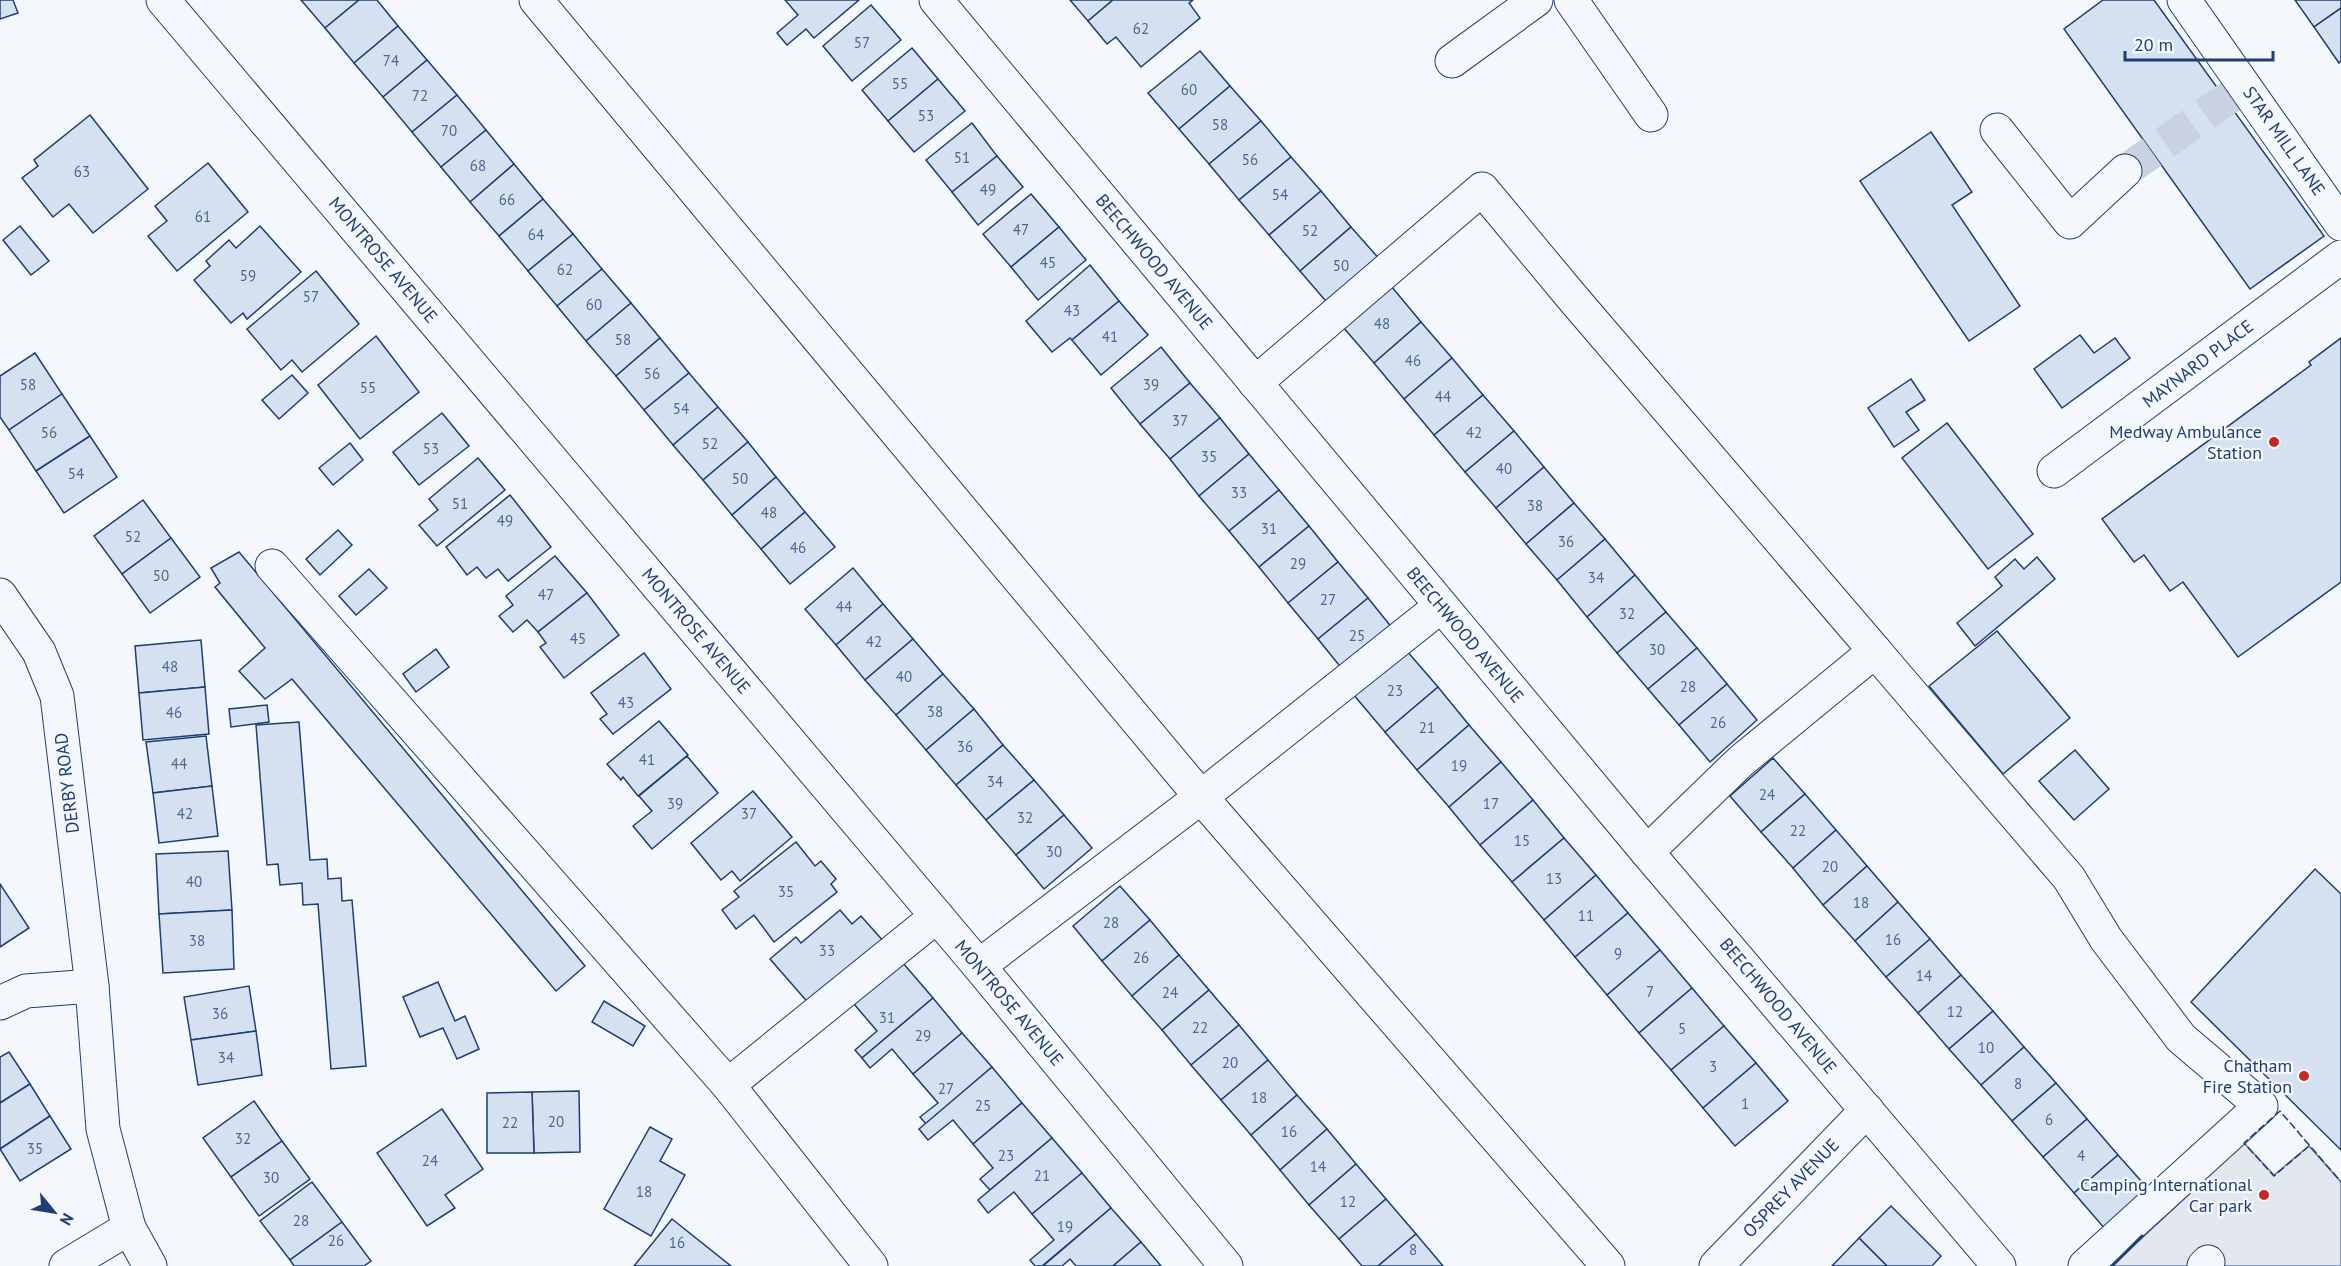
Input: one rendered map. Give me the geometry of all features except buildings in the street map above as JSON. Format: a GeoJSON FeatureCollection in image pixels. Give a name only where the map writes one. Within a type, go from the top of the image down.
{"type":"FeatureCollection","features":[{"type":"Feature","properties":{"kind":"street","name":"MONTROSE AVENUE"},"geometry":{"type":"LineString","coordinates":[[163,0],[979,966],[1226,1266]]}},
{"type":"Feature","properties":{"kind":"street"},"geometry":{"type":"LineString","coordinates":[[536,0],[1201,797],[1608,1266]]}},
{"type":"Feature","properties":{"kind":"street","name":"BEECHWOOD AVENUE"},"geometry":{"type":"LineString","coordinates":[[936,0],[1647,852],[1999,1266]]}},
{"type":"Feature","properties":{"kind":"street"},"geometry":{"type":"LineString","coordinates":[[1452,61],[1536,0]]}},
{"type":"Feature","properties":{"kind":"street"},"geometry":{"type":"LineString","coordinates":[[1571,0],[1651,115]]}},
{"type":"Feature","properties":{"kind":"street","name":"STAR MILL LANE"},"geometry":{"type":"LineString","coordinates":[[2184,0],[2341,224]]}},
{"type":"Feature","properties":{"kind":"street"},"geometry":{"type":"LineString","coordinates":[[1997,130],[2070,222],[2125,171]]}},
{"type":"Feature","properties":{"kind":"street"},"geometry":{"type":"LineString","coordinates":[[1255,383],[1482,189],[1570,296],[2069,878],[2106,939],[2181,1038],[2261,1106],[2085,1266]]}},
{"type":"Feature","properties":{"kind":"street","name":"MAYNARD PLACE"},"geometry":{"type":"LineString","coordinates":[[2054,471],[2341,256]]}},
{"type":"Feature","properties":{"kind":"street"},"geometry":{"type":"LineString","coordinates":[[272,566],[728,1085],[871,1266]]}},
{"type":"Feature","properties":{"kind":"street","name":"DERBY ROAD"},"geometry":{"type":"LineString","coordinates":[[0,595],[39,652],[57,696],[92,986],[103,1129],[129,1228],[150,1266]]}},
{"type":"Feature","properties":{"kind":"street"},"geometry":{"type":"LineString","coordinates":[[979,966],[1201,797],[1441,606]]}},
{"type":"Feature","properties":{"kind":"street"},"geometry":{"type":"LineString","coordinates":[[1647,852],[1741,761],[1875,651]]}},
{"type":"Feature","properties":{"kind":"street"},"geometry":{"type":"LineString","coordinates":[[728,1085],[937,916]]}},
{"type":"Feature","properties":{"kind":"street"},"geometry":{"type":"LineString","coordinates":[[0,1003],[26,991],[92,986]]}},
{"type":"Feature","properties":{"kind":"street","name":"OSPREY AVENUE"},"geometry":{"type":"LineString","coordinates":[[1716,1266],[1867,1110]]}},
{"type":"Feature","properties":{"kind":"street"},"geometry":{"type":"LineString","coordinates":[[66,1266],[129,1228]]}},
{"type":"Feature","properties":{"kind":"shaded area","name":"Camping International Car park"},"geometry":{"type":"Polygon","coordinates":[[[2244,1143],[2274,1175],[2309,1146],[2341,1182],[2341,1266],[2112,1266],[2244,1143]]]}},
{"type":"Feature","properties":{"kind":"tunnel"},"geometry":{"type":"LineString","coordinates":[[2125,171],[2245,86]]}},
{"type":"Feature","properties":{"kind":"fence"},"geometry":{"type":"LineString","coordinates":[[2309,1146],[2274,1176],[2244,1143],[2280,1111],[2341,1182]]}},
{"type":"Feature","properties":{"kind":"wall"},"geometry":{"type":"LineString","coordinates":[[2112,1266],[2142,1236]]}},
{"type":"Feature","properties":{"kind":"place","name":"Medway Ambulance Station"},"geometry":{"type":"Point","coordinates":[2274,442]}},
{"type":"Feature","properties":{"kind":"place","name":"Chatham Fire Station"},"geometry":{"type":"Point","coordinates":[2304,1076]}},
{"type":"Feature","properties":{"kind":"place","name":"Camping International Car park"},"geometry":{"type":"Point","coordinates":[2264,1195]}}]}
